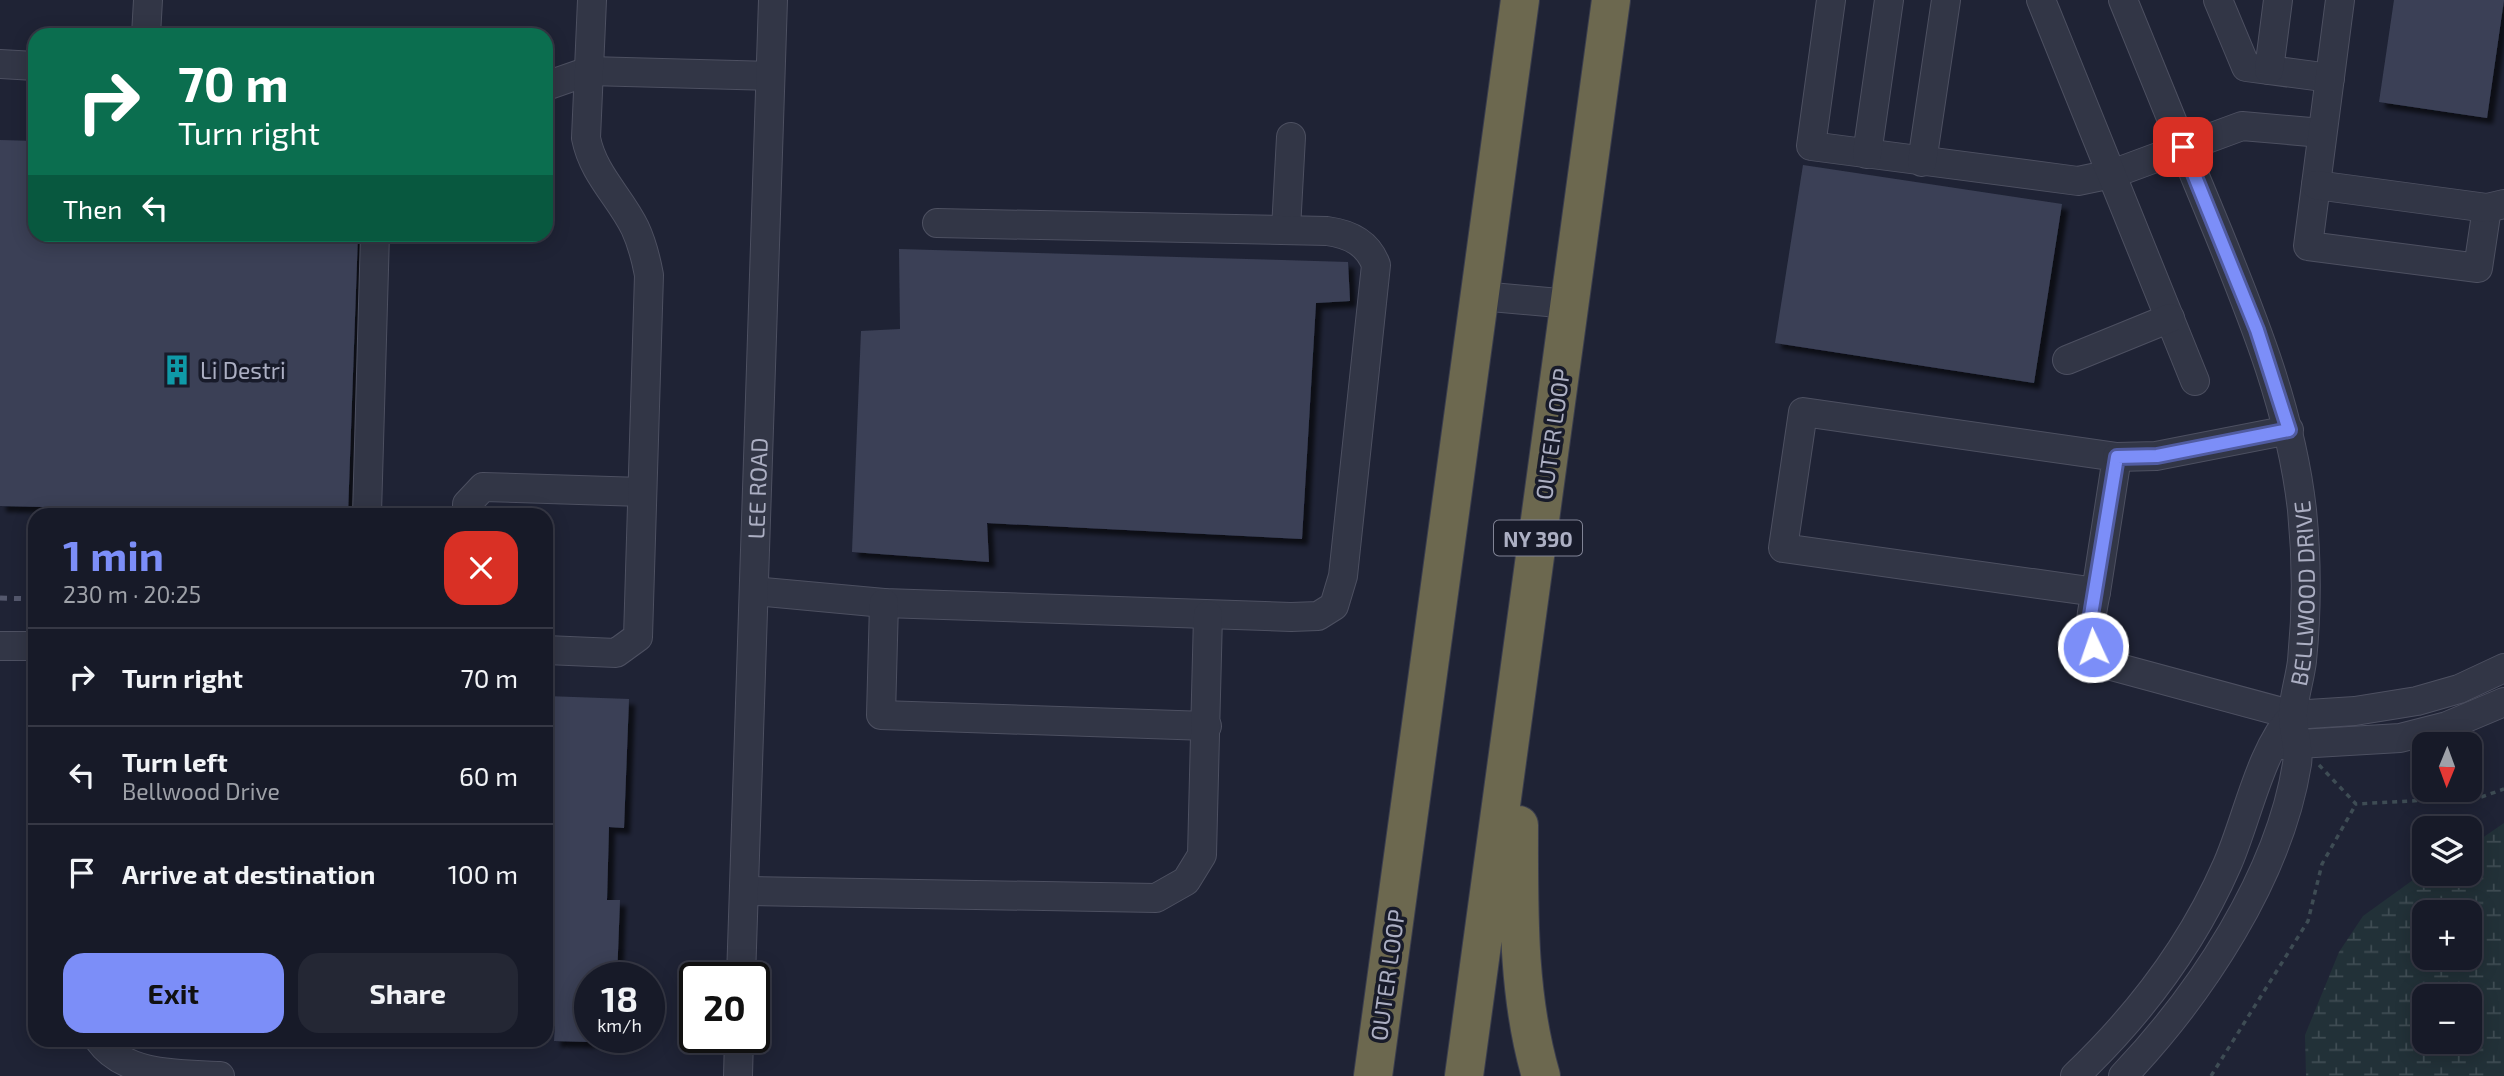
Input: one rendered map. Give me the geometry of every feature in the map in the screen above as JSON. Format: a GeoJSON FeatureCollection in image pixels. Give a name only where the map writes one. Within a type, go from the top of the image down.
{"type":"FeatureCollection","features":[{"type":"Feature","properties":{"kind":"highway","name":"OUTER LOOP"},"geometry":{"type":"LineString","coordinates":[[1373,1076],[1520,0]]}},
{"type":"Feature","properties":{"kind":"highway","name":"OUTER LOOP"},"geometry":{"type":"LineString","coordinates":[[1464,1076],[1611,0]]}},
{"type":"Feature","properties":{"kind":"highway"},"geometry":{"type":"LineString","coordinates":[[1524,638],[1519,744],[1520,946],[1528,1017],[1541,1076]]}},
{"type":"Feature","properties":{"kind":"street"},"geometry":{"type":"LineString","coordinates":[[146,28],[148,0]]}},
{"type":"Feature","properties":{"kind":"street"},"geometry":{"type":"LineString","coordinates":[[553,650],[616,653],[638,638],[649,275],[645,253],[634,227],[596,169],[589,151],[592,0]]}},
{"type":"Feature","properties":{"kind":"street","name":"LEE ROAD"},"geometry":{"type":"LineString","coordinates":[[742,962],[773,0]]}},
{"type":"Feature","properties":{"kind":"street"},"geometry":{"type":"LineString","coordinates":[[1831,0],[1811,146],[2067,181],[2112,174],[2242,126],[2322,133]]}},
{"type":"Feature","properties":{"kind":"street"},"geometry":{"type":"LineString","coordinates":[[1867,154],[1889,0]]}},
{"type":"Feature","properties":{"kind":"street"},"geometry":{"type":"LineString","coordinates":[[1922,162],[1946,0]]}},
{"type":"Feature","properties":{"kind":"street"},"geometry":{"type":"LineString","coordinates":[[2041,0],[2195,381]]}},
{"type":"Feature","properties":{"kind":"street","name":"BELLWOOD DRIVE"},"geometry":{"type":"LineString","coordinates":[[2075,1076],[2131,1017],[2193,931],[2285,745],[2302,661],[2305,574],[2300,494],[2289,430],[2257,330],[2123,0]]}},
{"type":"Feature","properties":{"kind":"street"},"geometry":{"type":"LineString","coordinates":[[2218,0],[2246,67],[2330,78]]}},
{"type":"Feature","properties":{"kind":"street"},"geometry":{"type":"LineString","coordinates":[[2269,70],[2278,0]]}},
{"type":"Feature","properties":{"kind":"street"},"geometry":{"type":"LineString","coordinates":[[2316,185],[2496,206],[2478,268],[2308,246],[2340,0]]}},
{"type":"Feature","properties":{"kind":"street"},"geometry":{"type":"LineString","coordinates":[[0,64],[28,65]]}},
{"type":"Feature","properties":{"kind":"street"},"geometry":{"type":"LineString","coordinates":[[553,84],[589,71],[770,76]]}},
{"type":"Feature","properties":{"kind":"street"},"geometry":{"type":"LineString","coordinates":[[1286,229],[1291,137]]}},
{"type":"Feature","properties":{"kind":"street"},"geometry":{"type":"LineString","coordinates":[[754,591],[884,603],[1208,615],[1318,616],[1334,606],[1343,576],[1376,265],[1371,251],[1344,233],[1286,229],[937,223]]}},
{"type":"Feature","properties":{"kind":"street"},"geometry":{"type":"LineString","coordinates":[[367,508],[375,242]]}},
{"type":"Feature","properties":{"kind":"street"},"geometry":{"type":"LineString","coordinates":[[1480,296],[1570,304]]}},
{"type":"Feature","properties":{"kind":"street"},"geometry":{"type":"LineString","coordinates":[[2067,360],[2170,318]]}},
{"type":"Feature","properties":{"kind":"street"},"geometry":{"type":"LineString","coordinates":[[2096,593],[1783,548],[1803,412],[2117,457],[2157,456],[2289,430]]}},
{"type":"Feature","properties":{"kind":"street"},"geometry":{"type":"LineString","coordinates":[[2117,457],[2090,621],[2093,647],[2108,665],[2293,715],[2355,711],[2407,703],[2459,689],[2504,668]]}},
{"type":"Feature","properties":{"kind":"street"},"geometry":{"type":"LineString","coordinates":[[467,508],[467,504],[483,487],[642,492]]}},
{"type":"Feature","properties":{"kind":"street"},"geometry":{"type":"LineString","coordinates":[[884,603],[881,715],[1206,726]]}},
{"type":"Feature","properties":{"kind":"street"},"geometry":{"type":"LineString","coordinates":[[744,891],[1156,898],[1186,881],[1202,855],[1208,615]]}},
{"type":"Feature","properties":{"kind":"street"},"geometry":{"type":"LineString","coordinates":[[0,646],[28,646]]}},
{"type":"Feature","properties":{"kind":"street"},"geometry":{"type":"LineString","coordinates":[[2285,745],[2379,741],[2416,735],[2462,721],[2504,702]]}},
{"type":"Feature","properties":{"kind":"street","name":"BELLWOOD DRIVE"},"geometry":{"type":"LineString","coordinates":[[2123,1076],[2181,1008],[2239,916],[2279,827],[2294,779],[2285,745]]}},
{"type":"Feature","properties":{"kind":"street"},"geometry":{"type":"LineString","coordinates":[[106,1047],[116,1058],[137,1068],[220,1076]]}},
{"type":"Feature","properties":{"kind":"street"},"geometry":{"type":"LineString","coordinates":[[738,1076],[739,1053]]}},
{"type":"Feature","properties":{"kind":"path"},"geometry":{"type":"LineString","coordinates":[[2285,745],[2356,804],[2428,800],[2467,802],[2504,789]]}},
{"type":"Feature","properties":{"kind":"path"},"geometry":{"type":"LineString","coordinates":[[2211,1076],[2308,921],[2322,864],[2356,804]]}},
{"type":"Feature","properties":{"kind":"green space"},"geometry":{"type":"Polygon","coordinates":[[[2504,823],[2504,1076],[2306,1076],[2305,1035],[2339,952],[2363,916],[2412,881],[2412,886],[2482,886],[2482,838],[2504,823]]]}},
{"type":"Feature","properties":{"kind":"building"},"geometry":{"type":"Polygon","coordinates":[[[2394,0],[2504,0],[2487,118],[2379,102],[2394,0]]]}},
{"type":"Feature","properties":{"kind":"building","name":"Li Destri"},"geometry":{"type":"Polygon","coordinates":[[[0,140],[28,141],[28,242],[358,242],[348,508],[0,506],[0,140]]]}},
{"type":"Feature","properties":{"kind":"building"},"geometry":{"type":"Polygon","coordinates":[[[1803,165],[2062,204],[2034,383],[1775,343],[1803,165]]]}},
{"type":"Feature","properties":{"kind":"building"},"geometry":{"type":"Polygon","coordinates":[[[899,249],[1348,262],[1350,301],[1316,303],[1302,539],[987,523],[989,562],[852,552],[861,331],[900,329],[899,249]]]}},
{"type":"Feature","properties":{"kind":"building"},"geometry":{"type":"Polygon","coordinates":[[[553,696],[629,699],[624,828],[609,827],[607,900],[620,900],[618,962],[574,962],[574,1042],[554,1041],[553,696]]]}},
{"type":"Feature","properties":{"kind":"railway"},"geometry":{"type":"LineString","coordinates":[[0,598],[28,599]]}},
{"type":"Feature","properties":{"kind":"place","name":"Li Destri"},"geometry":{"type":"Point","coordinates":[177,370]}},
{"type":"Feature","properties":{"kind":"route"},"geometry":{"type":"LineString","coordinates":[[2093,647],[2090,621],[2117,457],[2157,456],[2289,430],[2257,330],[2183,147]]}}]}
